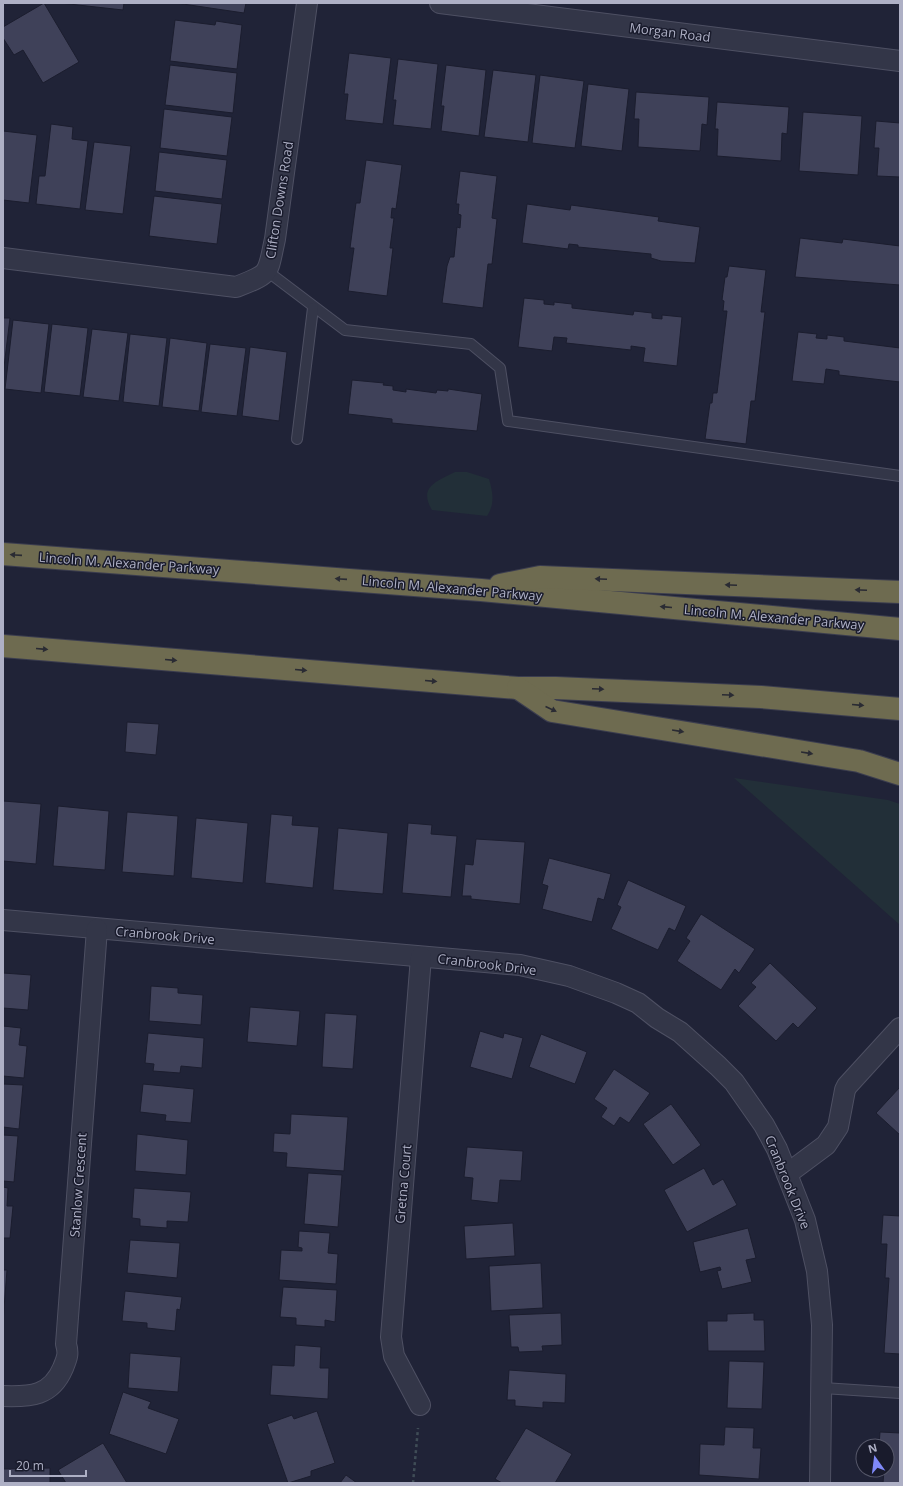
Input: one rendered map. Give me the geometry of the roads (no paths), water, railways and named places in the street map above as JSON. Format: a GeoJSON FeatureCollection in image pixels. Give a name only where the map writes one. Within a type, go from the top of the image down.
{"type":"FeatureCollection","features":[{"type":"Feature","properties":{"kind":"highway","name":"Lincoln M. Alexander Parkway"},"geometry":{"type":"LineString","coordinates":[[3,554],[481,590],[900,628]]}},
{"type":"Feature","properties":{"kind":"highway"},"geometry":{"type":"LineString","coordinates":[[481,590],[540,576],[900,592]]}},
{"type":"Feature","properties":{"kind":"highway"},"geometry":{"type":"LineString","coordinates":[[3,646],[518,688],[556,688],[761,697],[900,709]]}},
{"type":"Feature","properties":{"kind":"highway"},"geometry":{"type":"LineString","coordinates":[[518,688],[552,711],[859,761],[900,774]]}},
{"type":"Feature","properties":{"kind":"street","name":"Clifton Downs Road"},"geometry":{"type":"LineString","coordinates":[[3,258],[236,286],[261,277],[268,271],[276,239],[307,3]]}},
{"type":"Feature","properties":{"kind":"street","name":"Morgan Road"},"geometry":{"type":"LineString","coordinates":[[440,3],[900,61]]}},
{"type":"Feature","properties":{"kind":"street","name":"Cranbrook Drive"},"geometry":{"type":"LineString","coordinates":[[3,920],[520,965],[569,976],[616,993],[638,1003],[699,1047],[734,1082],[764,1125],[777,1149],[805,1220],[818,1271],[822,1324],[820,1483]]}},
{"type":"Feature","properties":{"kind":"street","name":"Stanlow Crescent"},"geometry":{"type":"LineString","coordinates":[[3,1396],[42,1393],[50,1388],[60,1376],[69,1355],[66,1344],[97,929]]}},
{"type":"Feature","properties":{"kind":"street","name":"Gretna Court"},"geometry":{"type":"LineString","coordinates":[[420,1405],[394,1356],[391,1337],[421,957]]}},
{"type":"Feature","properties":{"kind":"street"},"geometry":{"type":"LineString","coordinates":[[787,1174],[826,1145],[838,1127],[845,1090],[850,1081],[900,1028]]}},
{"type":"Feature","properties":{"kind":"lane"},"geometry":{"type":"LineString","coordinates":[[268,271],[313,308],[345,330],[471,344],[500,368],[508,421],[900,476]]}},
{"type":"Feature","properties":{"kind":"lane"},"geometry":{"type":"LineString","coordinates":[[297,439],[313,308]]}},
{"type":"Feature","properties":{"kind":"lane"},"geometry":{"type":"LineString","coordinates":[[822,1388],[900,1393]]}}]}
